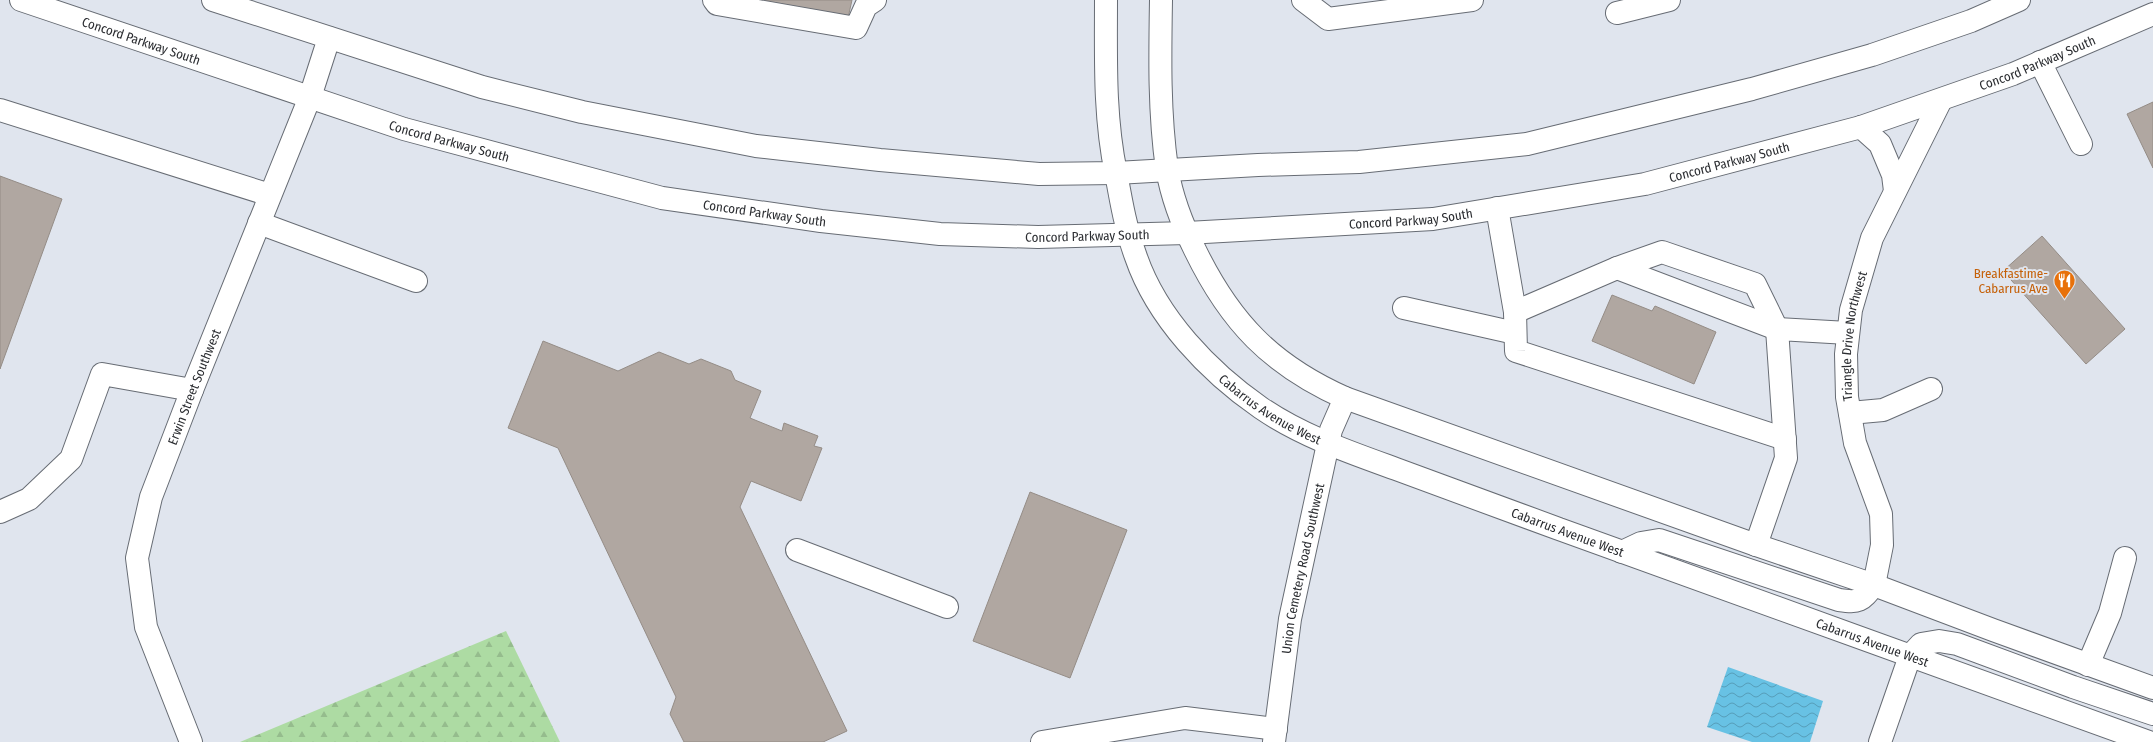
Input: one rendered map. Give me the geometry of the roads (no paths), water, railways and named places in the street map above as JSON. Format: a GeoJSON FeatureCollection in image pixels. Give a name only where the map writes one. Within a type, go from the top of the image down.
{"type":"FeatureCollection","features":[{"type":"Feature","properties":{"kind":"main road","name":"Concord Parkway South"},"geometry":{"type":"LineString","coordinates":[[22,0],[404,129],[662,198],[821,221],[940,234],[1038,237],[1129,236],[1433,219],[1645,184],[1861,128],[1941,100],[2040,62],[2153,14]]}},
{"type":"Feature","properties":{"kind":"main road"},"geometry":{"type":"LineString","coordinates":[[213,0],[482,86],[574,110],[756,146],[880,160],[1031,173],[1116,173],[1166,169],[1359,162],[1527,144],[1752,89],[1872,55],[1971,21],[2019,0]]}},
{"type":"Feature","properties":{"kind":"main road"},"geometry":{"type":"LineString","coordinates":[[714,0],[717,4],[856,28],[866,6],[875,0]]}},
{"type":"Feature","properties":{"kind":"main road","name":"Cabarrus Avenue West"},"geometry":{"type":"LineString","coordinates":[[1106,0],[1107,97],[1112,152],[1122,209],[1136,258],[1150,288],[1167,315],[1189,343],[1228,381],[1261,408],[1305,434],[1328,444],[1622,552],[2149,742]]}},
{"type":"Feature","properties":{"kind":"main road"},"geometry":{"type":"LineString","coordinates":[[1161,0],[1160,91],[1166,169],[1170,187],[1187,233],[1220,298],[1244,327],[1270,352],[1301,376],[1345,398],[1756,545],[1874,584],[2153,688]]}},
{"type":"Feature","properties":{"kind":"main road"},"geometry":{"type":"LineString","coordinates":[[1303,0],[1328,19],[1472,0]]}},
{"type":"Feature","properties":{"kind":"main road"},"geometry":{"type":"LineString","coordinates":[[1617,13],[1669,0]]}},
{"type":"Feature","properties":{"kind":"main road","name":"Erwin Street Southwest"},"geometry":{"type":"LineString","coordinates":[[191,742],[146,627],[137,558],[151,497],[192,390],[310,97],[329,38]]}},
{"type":"Feature","properties":{"kind":"main road"},"geometry":{"type":"LineString","coordinates":[[2040,62],[2081,144]]}},
{"type":"Feature","properties":{"kind":"main road","name":"Triangle Drive Northwest"},"geometry":{"type":"LineString","coordinates":[[1874,584],[1882,545],[1881,514],[1855,443],[1847,397],[1846,368],[1851,310],[1872,238],[1941,100]]}},
{"type":"Feature","properties":{"kind":"main road"},"geometry":{"type":"LineString","coordinates":[[0,110],[270,195]]}},
{"type":"Feature","properties":{"kind":"main road"},"geometry":{"type":"LineString","coordinates":[[1861,128],[1880,144],[1893,174],[1895,191]]}},
{"type":"Feature","properties":{"kind":"main road"},"geometry":{"type":"LineString","coordinates":[[1497,208],[1515,322],[1516,351],[1785,439]]}},
{"type":"Feature","properties":{"kind":"main road"},"geometry":{"type":"LineString","coordinates":[[259,224],[416,281]]}},
{"type":"Feature","properties":{"kind":"main road"},"geometry":{"type":"LineString","coordinates":[[1404,308],[1515,322],[1552,297],[1617,268],[1662,252],[1754,284],[1777,329],[1786,458],[1756,545]]}},
{"type":"Feature","properties":{"kind":"main road"},"geometry":{"type":"LineString","coordinates":[[1617,268],[1777,329],[1848,333]]}},
{"type":"Feature","properties":{"kind":"main road"},"geometry":{"type":"LineString","coordinates":[[0,512],[29,499],[71,459],[102,374],[192,390]]}},
{"type":"Feature","properties":{"kind":"main road"},"geometry":{"type":"LineString","coordinates":[[1850,413],[1883,410],[1932,389]]}},
{"type":"Feature","properties":{"kind":"main road","name":"Union Cemetery Road Southwest"},"geometry":{"type":"LineString","coordinates":[[1275,736],[1290,620],[1328,444],[1334,421],[1345,398]]}},
{"type":"Feature","properties":{"kind":"main road"},"geometry":{"type":"LineString","coordinates":[[1622,552],[1641,543],[1659,540],[1817,594],[1846,601],[1862,600],[1874,584]]}},
{"type":"Feature","properties":{"kind":"main road"},"geometry":{"type":"LineString","coordinates":[[797,550],[948,607]]}},
{"type":"Feature","properties":{"kind":"main road"},"geometry":{"type":"LineString","coordinates":[[2088,665],[2110,613],[2125,558]]}},
{"type":"Feature","properties":{"kind":"main road"},"geometry":{"type":"LineString","coordinates":[[1880,742],[1910,656],[1922,644],[1939,641],[1957,644],[2073,687],[2153,714]]}},
{"type":"Feature","properties":{"kind":"main road"},"geometry":{"type":"LineString","coordinates":[[1042,742],[1185,718],[1275,736]]}},
{"type":"Feature","properties":{"kind":"water"},"geometry":{"type":"Polygon","coordinates":[[[1728,667],[1823,701],[1810,742],[1752,742],[1707,727],[1728,667]]]}},
{"type":"Feature","properties":{"kind":"place","name":"Breakfastime- Cabarrus Ave"},"geometry":{"type":"Point","coordinates":[2064,300]}}]}
